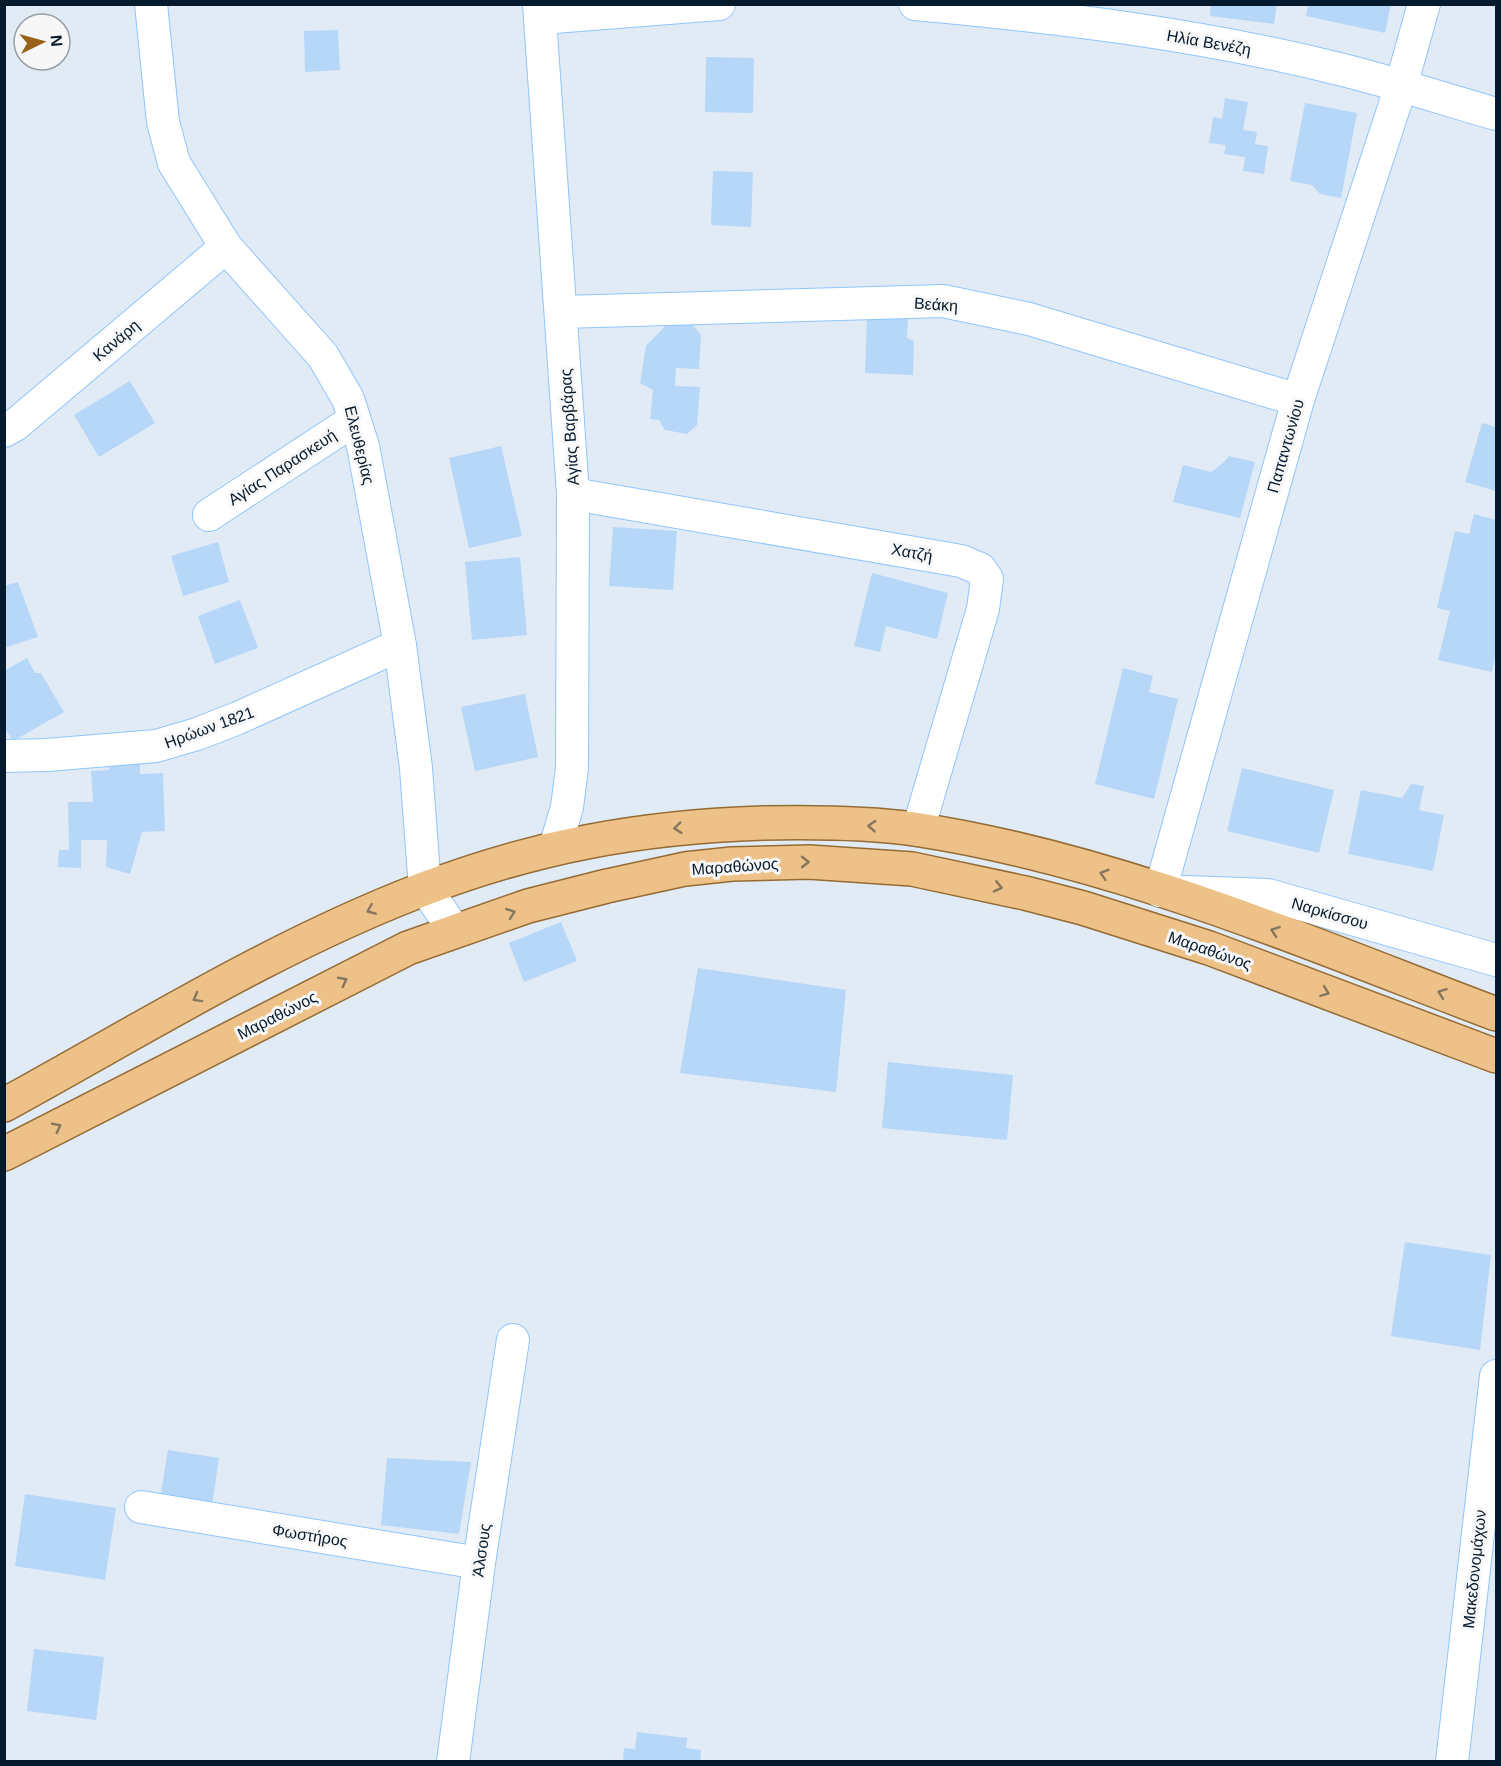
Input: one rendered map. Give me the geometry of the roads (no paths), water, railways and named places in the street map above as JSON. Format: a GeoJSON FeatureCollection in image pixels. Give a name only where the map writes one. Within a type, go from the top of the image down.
{"type":"FeatureCollection","features":[{"type":"Feature","properties":{"kind":"main road"},"geometry":{"type":"LineString","coordinates":[[4,1105],[300,943],[359,915],[425,888],[555,848],[632,833],[728,824],[807,822],[918,830],[1034,855],[1160,891],[1223,912],[1497,1014]]}},
{"type":"Feature","properties":{"kind":"main road","name":"Μαραθώνος"},"geometry":{"type":"LineString","coordinates":[[4,1154],[399,953],[528,906],[685,869],[732,864],[809,862],[912,869],[1083,908],[1209,948],[1497,1056]]}},
{"type":"Feature","properties":{"kind":"street","name":"Ελευθερίας"},"geometry":{"type":"LineString","coordinates":[[151,4],[163,122],[174,163],[226,247],[323,356],[348,399],[363,446],[400,645],[415,757],[425,888]]}},
{"type":"Feature","properties":{"kind":"street"},"geometry":{"type":"LineString","coordinates":[[540,11],[719,4]]}},
{"type":"Feature","properties":{"kind":"street","name":"Ηλία Βενέζη"},"geometry":{"type":"LineString","coordinates":[[915,4],[1079,21],[1210,42],[1338,69],[1497,114]]}},
{"type":"Feature","properties":{"kind":"street","name":"Παπαντωνίου"},"geometry":{"type":"LineString","coordinates":[[1160,891],[1298,400],[1401,86],[1424,4]]}},
{"type":"Feature","properties":{"kind":"street","name":"Αγίας Βαρβάρας"},"geometry":{"type":"LineString","coordinates":[[540,11],[573,494],[572,768],[567,807],[555,848]]}},
{"type":"Feature","properties":{"kind":"street","name":"Κανάρη"},"geometry":{"type":"LineString","coordinates":[[4,431],[15,425],[226,247]]}},
{"type":"Feature","properties":{"kind":"street","name":"Βεάκη"},"geometry":{"type":"LineString","coordinates":[[562,312],[943,301],[1029,318],[1298,400]]}},
{"type":"Feature","properties":{"kind":"street","name":"Αγίας Παρασκευή"},"geometry":{"type":"LineString","coordinates":[[209,515],[354,420]]}},
{"type":"Feature","properties":{"kind":"street","name":"Χατζή"},"geometry":{"type":"LineString","coordinates":[[573,494],[961,561],[980,569],[987,579],[983,609],[918,830]]}},
{"type":"Feature","properties":{"kind":"street","name":"Ηρώων 1821"},"geometry":{"type":"LineString","coordinates":[[4,756],[47,755],[156,746],[197,734],[238,718],[400,645]]}},
{"type":"Feature","properties":{"kind":"street"},"geometry":{"type":"LineString","coordinates":[[425,888],[456,932]]}},
{"type":"Feature","properties":{"kind":"street","name":"Ναρκίσσου"},"geometry":{"type":"LineString","coordinates":[[1160,891],[1268,895],[1497,960]]}},
{"type":"Feature","properties":{"kind":"street","name":"Άλσους"},"geometry":{"type":"LineString","coordinates":[[453,1761],[479,1563],[513,1340]]}},
{"type":"Feature","properties":{"kind":"street","name":"Μακεδονομάχων"},"geometry":{"type":"LineString","coordinates":[[1452,1761],[1497,1376]]}},
{"type":"Feature","properties":{"kind":"street","name":"Φωστήρος"},"geometry":{"type":"LineString","coordinates":[[141,1507],[479,1563]]}}]}
